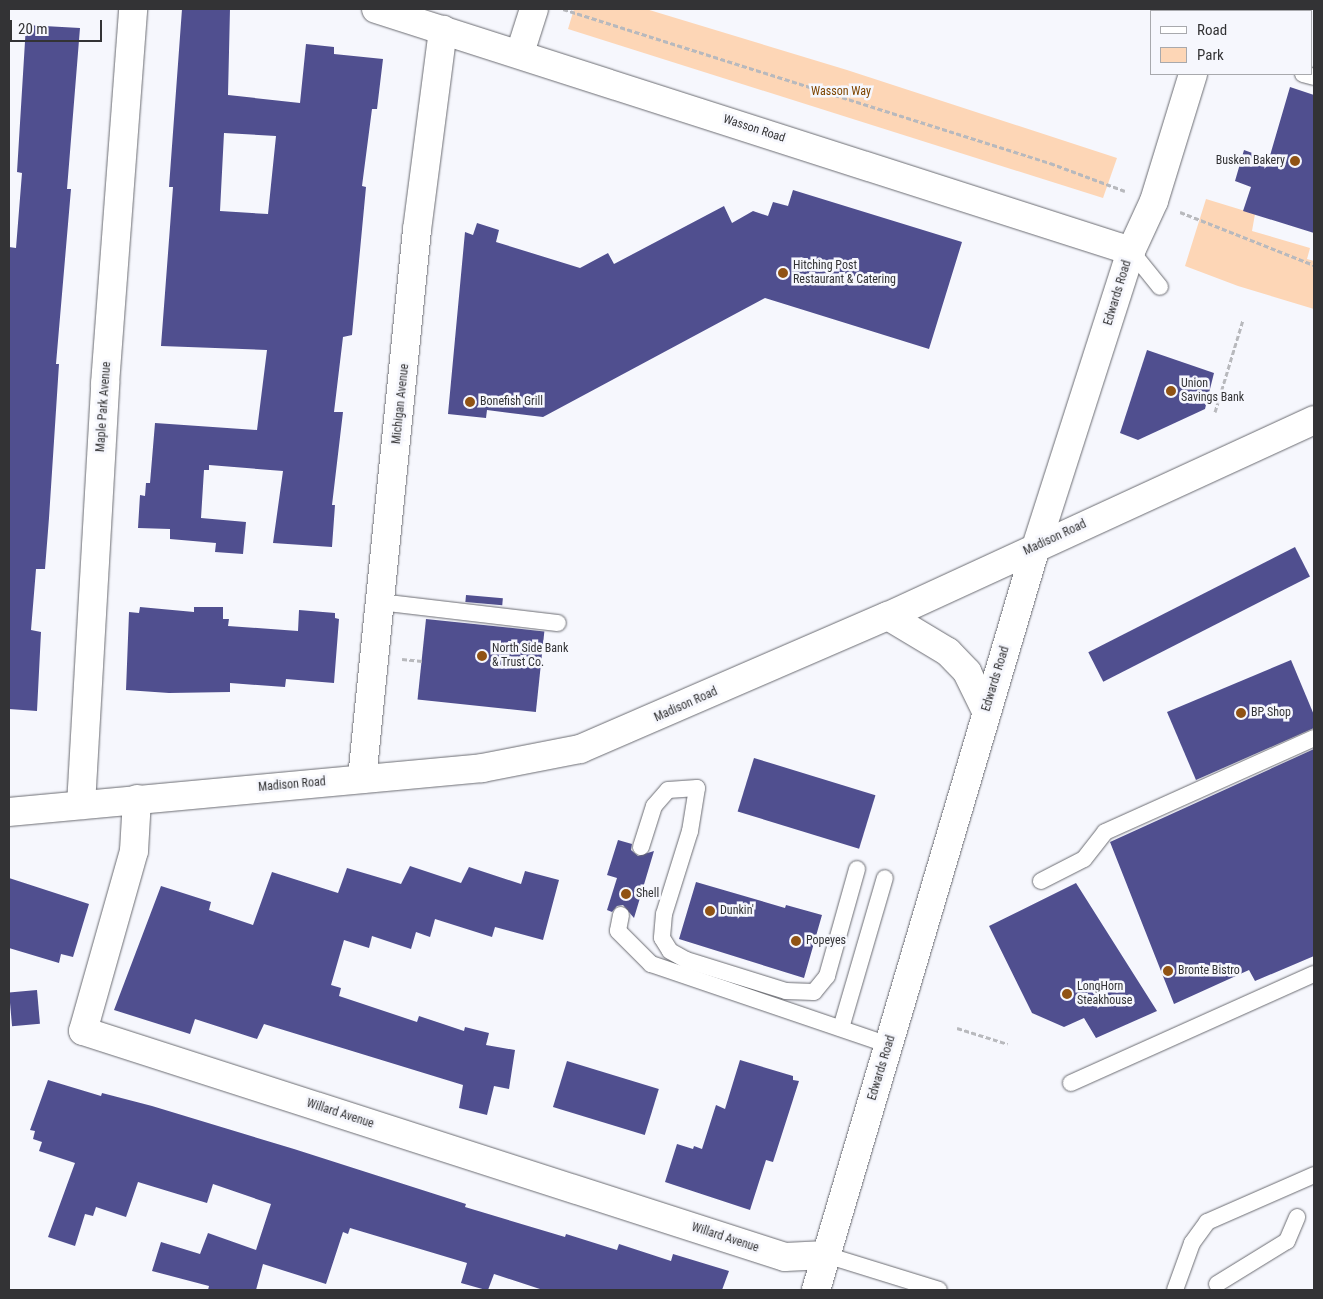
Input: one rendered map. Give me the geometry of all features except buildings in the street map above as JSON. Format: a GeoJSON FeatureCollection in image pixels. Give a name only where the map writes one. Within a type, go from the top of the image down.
{"type":"FeatureCollection","features":[{"type":"Feature","properties":{"kind":"street","name":"Maple Park Avenue"},"geometry":{"type":"LineString","coordinates":[[81,805],[106,384],[133,9]]}},
{"type":"Feature","properties":{"kind":"street","name":"Wasson Road"},"geometry":{"type":"LineString","coordinates":[[376,9],[520,53],[1130,251]]}},
{"type":"Feature","properties":{"kind":"street"},"geometry":{"type":"LineString","coordinates":[[520,53],[534,9]]}},
{"type":"Feature","properties":{"kind":"street","name":"Michigan Avenue"},"geometry":{"type":"LineString","coordinates":[[362,779],[417,230],[443,30]]}},
{"type":"Feature","properties":{"kind":"street","name":"Edwards Road"},"geometry":{"type":"LineString","coordinates":[[816,1290],[1036,547],[1130,251],[1154,201],[1193,75]]}},
{"type":"Feature","properties":{"kind":"street","name":"Madison Road"},"geometry":{"type":"LineString","coordinates":[[9,812],[482,768],[580,749],[888,616],[1314,420]]}},
{"type":"Feature","properties":{"kind":"street"},"geometry":{"type":"LineString","coordinates":[[888,616],[948,652],[967,672],[986,711]]}},
{"type":"Feature","properties":{"kind":"street","name":"Willard Avenue"},"geometry":{"type":"LineString","coordinates":[[138,799],[134,851],[83,1031],[785,1257],[826,1255]]}},
{"type":"Feature","properties":{"kind":"lane"},"geometry":{"type":"LineString","coordinates":[[1130,251],[1160,287]]}},
{"type":"Feature","properties":{"kind":"lane"},"geometry":{"type":"LineString","coordinates":[[379,602],[558,622]]}},
{"type":"Feature","properties":{"kind":"lane"},"geometry":{"type":"LineString","coordinates":[[1040,881],[1084,859],[1105,832],[1314,738]]}},
{"type":"Feature","properties":{"kind":"lane"},"geometry":{"type":"LineString","coordinates":[[641,847],[654,806],[668,790],[697,788],[690,832],[664,914],[662,938],[670,952],[686,960],[786,991],[814,992],[827,976],[857,868]]}},
{"type":"Feature","properties":{"kind":"lane"},"geometry":{"type":"LineString","coordinates":[[841,1028],[885,878]]}},
{"type":"Feature","properties":{"kind":"lane"},"geometry":{"type":"LineString","coordinates":[[621,915],[618,931],[651,964],[889,1045]]}},
{"type":"Feature","properties":{"kind":"lane"},"geometry":{"type":"LineString","coordinates":[[1071,1082],[1314,974]]}},
{"type":"Feature","properties":{"kind":"lane"},"geometry":{"type":"LineString","coordinates":[[1175,1290],[1192,1243],[1208,1222],[1314,1175]]}},
{"type":"Feature","properties":{"kind":"lane"},"geometry":{"type":"LineString","coordinates":[[1217,1284],[1287,1241],[1297,1217]]}},
{"type":"Feature","properties":{"kind":"lane"},"geometry":{"type":"LineString","coordinates":[[826,1255],[939,1290]]}},
{"type":"Feature","properties":{"kind":"path"},"geometry":{"type":"LineString","coordinates":[[561,9],[1050,163],[1154,201],[1314,265]]}},
{"type":"Feature","properties":{"kind":"path"},"geometry":{"type":"LineString","coordinates":[[1215,412],[1243,320]]}},
{"type":"Feature","properties":{"kind":"path"},"geometry":{"type":"LineString","coordinates":[[398,658],[422,661]]}},
{"type":"Feature","properties":{"kind":"path"},"geometry":{"type":"LineString","coordinates":[[957,1028],[1008,1044]]}},
{"type":"Feature","properties":{"kind":"green space","name":"Wasson Way"},"geometry":{"type":"Polygon","coordinates":[[[574,9],[646,9],[847,70],[1117,158],[1103,198],[568,29],[574,9]]]}},
{"type":"Feature","properties":{"kind":"green space"},"geometry":{"type":"Polygon","coordinates":[[[1206,199],[1255,214],[1252,231],[1310,248],[1307,259],[1314,261],[1314,309],[1238,286],[1185,266],[1206,199]]]}},
{"type":"Feature","properties":{"kind":"place","name":"Busken Bakery"},"geometry":{"type":"Point","coordinates":[1295,161]}},
{"type":"Feature","properties":{"kind":"place","name":"Hitching Post Restaurant & Catering"},"geometry":{"type":"Point","coordinates":[783,273]}},
{"type":"Feature","properties":{"kind":"place","name":"Union Savings Bank"},"geometry":{"type":"Point","coordinates":[1171,391]}},
{"type":"Feature","properties":{"kind":"place","name":"Bonefish Grill"},"geometry":{"type":"Point","coordinates":[470,402]}},
{"type":"Feature","properties":{"kind":"place","name":"North Side Bank & Trust Co."},"geometry":{"type":"Point","coordinates":[482,656]}},
{"type":"Feature","properties":{"kind":"place","name":"BP Shop"},"geometry":{"type":"Point","coordinates":[1241,713]}},
{"type":"Feature","properties":{"kind":"place","name":"Shell"},"geometry":{"type":"Point","coordinates":[626,894]}},
{"type":"Feature","properties":{"kind":"place","name":"Dunkin'"},"geometry":{"type":"Point","coordinates":[710,911]}},
{"type":"Feature","properties":{"kind":"place","name":"Popeyes"},"geometry":{"type":"Point","coordinates":[796,941]}},
{"type":"Feature","properties":{"kind":"place","name":"Bronte Bistro"},"geometry":{"type":"Point","coordinates":[1168,971]}},
{"type":"Feature","properties":{"kind":"place","name":"LongHorn Steakhouse"},"geometry":{"type":"Point","coordinates":[1067,994]}}]}
